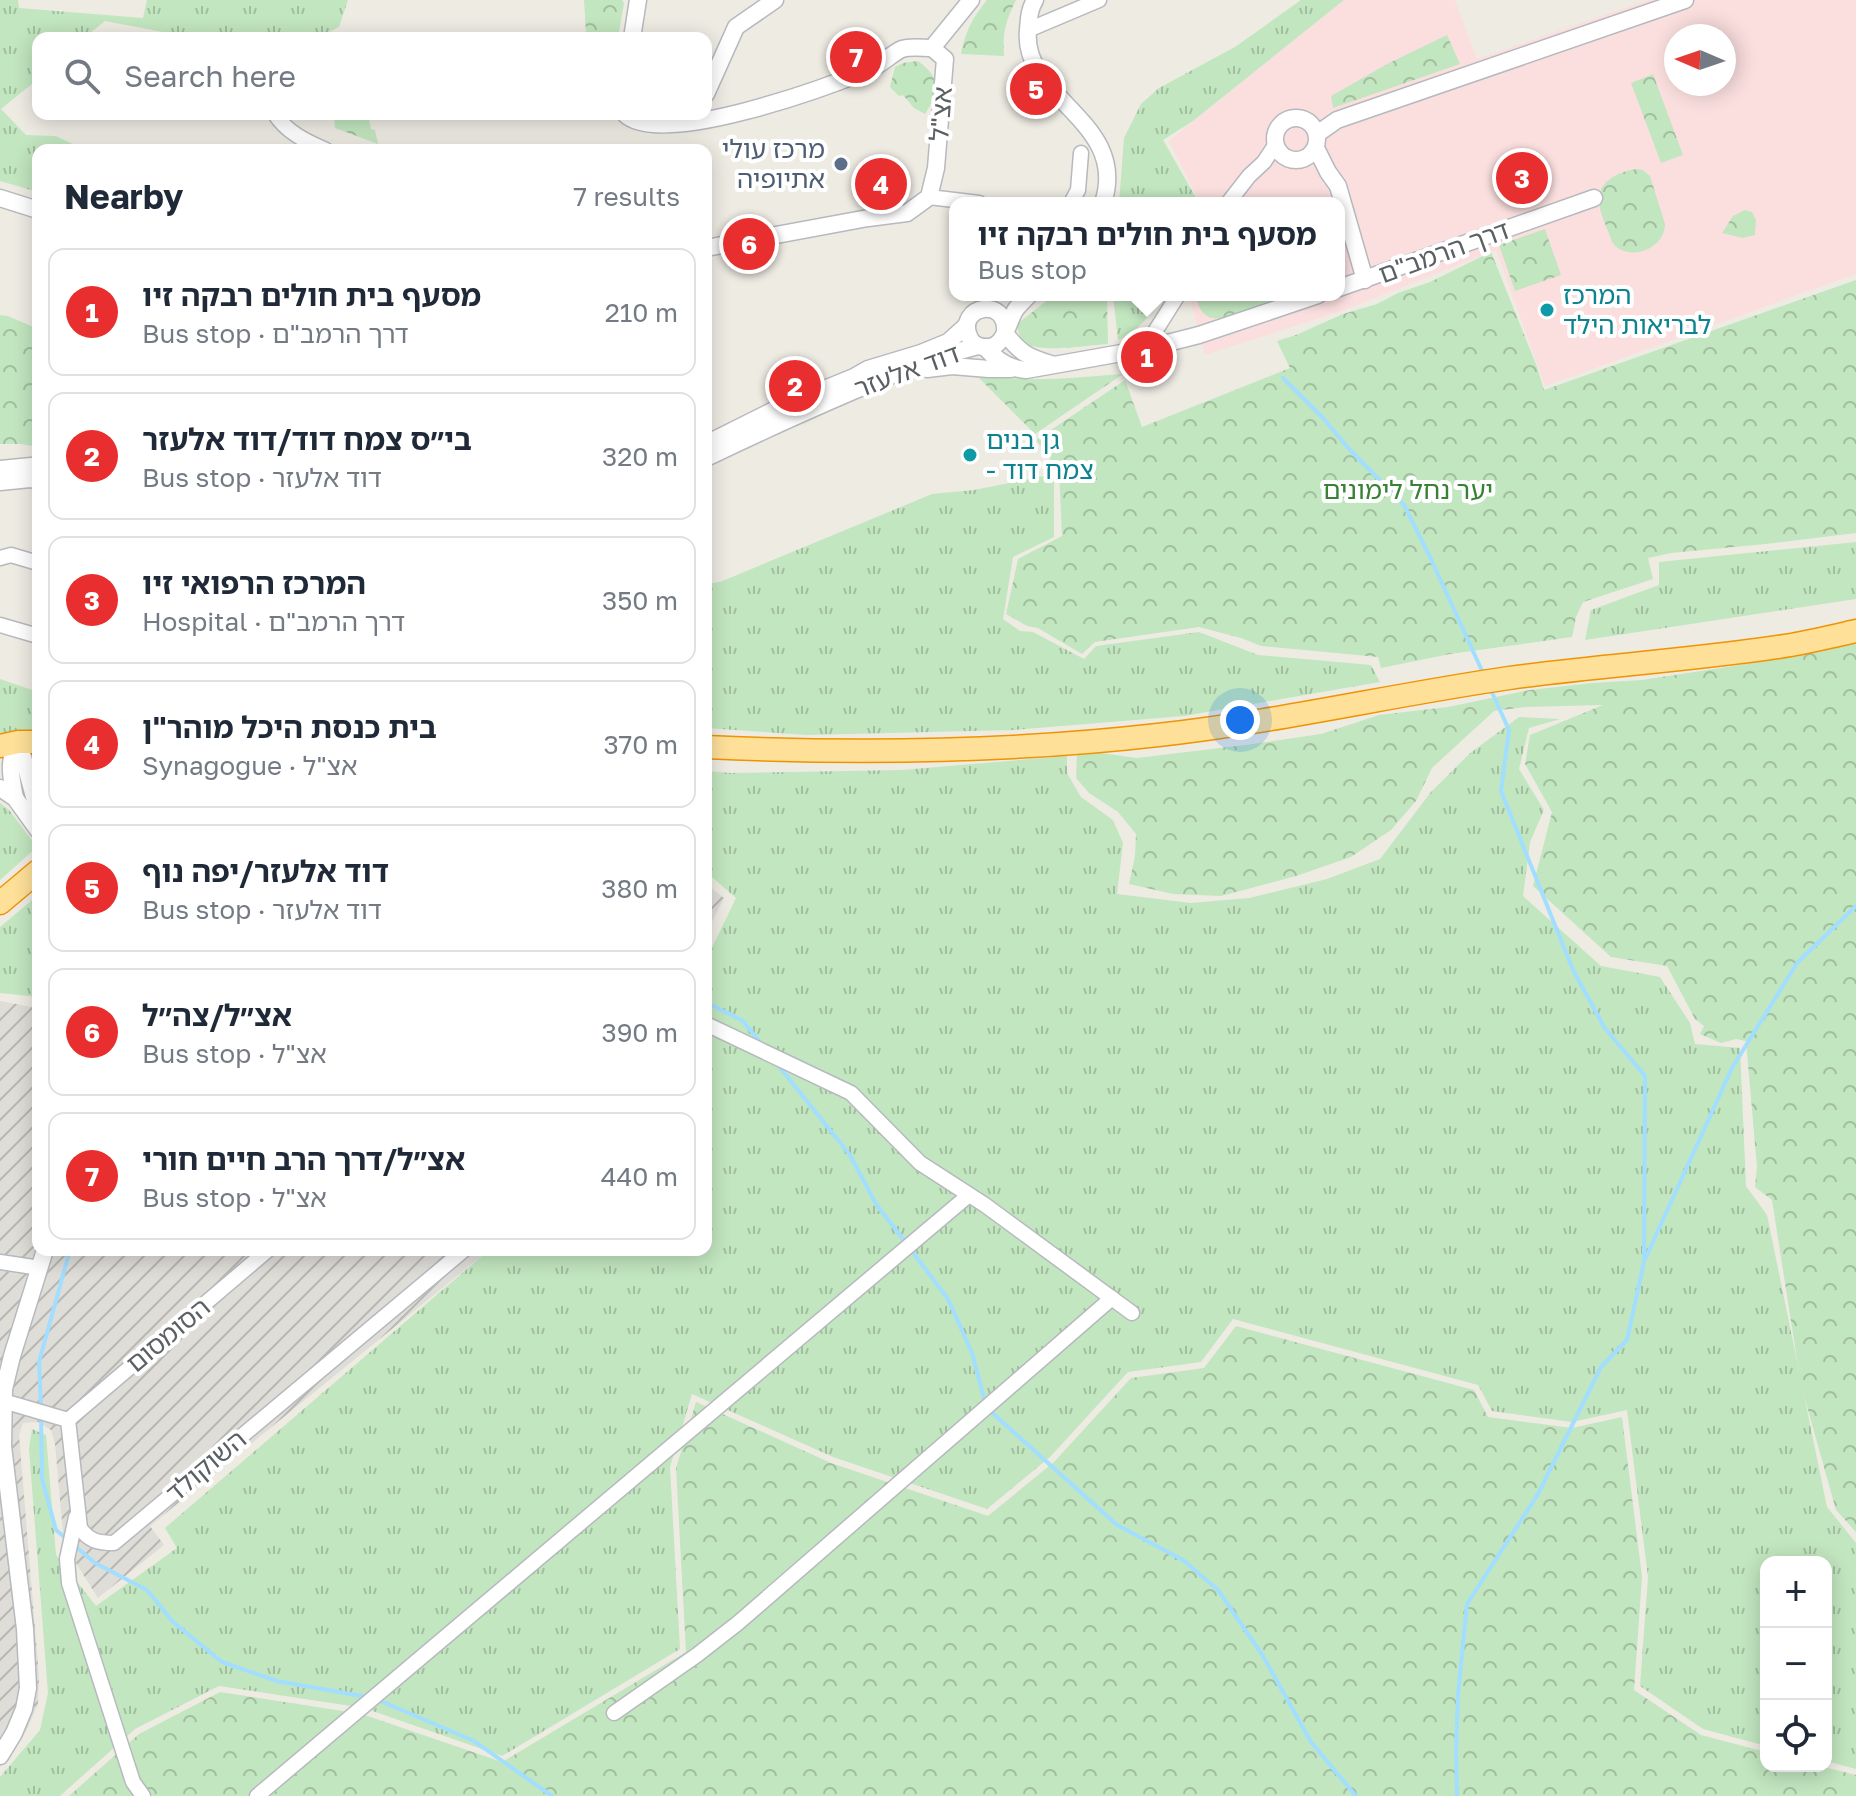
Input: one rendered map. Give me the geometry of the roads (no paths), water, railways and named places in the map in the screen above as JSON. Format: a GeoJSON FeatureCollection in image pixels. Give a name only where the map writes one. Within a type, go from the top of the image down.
{"type":"FeatureCollection","features":[{"type":"Feature","properties":{"kind":"highway"},"geometry":{"type":"LineString","coordinates":[[712,747],[905,750],[1010,747],[1158,735],[1236,725],[1509,678],[1791,645],[1856,631]]}},
{"type":"Feature","properties":{"kind":"highway"},"geometry":{"type":"LineString","coordinates":[[3,900],[32,876]]}},
{"type":"Feature","properties":{"kind":"street"},"geometry":{"type":"LineString","coordinates":[[623,32],[627,0]]}},
{"type":"Feature","properties":{"kind":"street"},"geometry":{"type":"LineString","coordinates":[[633,32],[638,0]]}},
{"type":"Feature","properties":{"kind":"street"},"geometry":{"type":"LineString","coordinates":[[712,81],[736,27],[775,0]]}},
{"type":"Feature","properties":{"kind":"street"},"geometry":{"type":"LineString","coordinates":[[932,48],[971,0]]}},
{"type":"Feature","properties":{"kind":"street"},"geometry":{"type":"LineString","coordinates":[[1035,0],[1030,10],[1027,39],[1034,67],[1098,142],[1108,173],[1104,197]]}},
{"type":"Feature","properties":{"kind":"street"},"geometry":{"type":"LineString","coordinates":[[1028,30],[1099,0]]}},
{"type":"Feature","properties":{"kind":"street"},"geometry":{"type":"LineString","coordinates":[[1339,197],[1338,186],[1311,141],[1295,118],[1288,120],[1277,130],[1275,137],[1278,149],[1292,160],[1311,141],[1337,120],[1685,0]]}},
{"type":"Feature","properties":{"kind":"street","name":"אצ\"ל"},"geometry":{"type":"LineString","coordinates":[[712,115],[761,107],[874,68],[903,48],[932,48],[945,59],[937,156],[929,197]]}},
{"type":"Feature","properties":{"kind":"street"},"geometry":{"type":"LineString","coordinates":[[279,120],[305,144]]}},
{"type":"Feature","properties":{"kind":"street","name":"אצ\"ל"},"geometry":{"type":"LineString","coordinates":[[634,120],[656,125],[684,120]]}},
{"type":"Feature","properties":{"kind":"street"},"geometry":{"type":"LineString","coordinates":[[642,120],[656,125]]}},
{"type":"Feature","properties":{"kind":"street"},"geometry":{"type":"LineString","coordinates":[[1233,197],[1249,176],[1278,149]]}},
{"type":"Feature","properties":{"kind":"street"},"geometry":{"type":"LineString","coordinates":[[1074,197],[1078,190],[1081,153]]}},
{"type":"Feature","properties":{"kind":"street"},"geometry":{"type":"LineString","coordinates":[[712,247],[907,213],[929,197],[949,199]]}},
{"type":"Feature","properties":{"kind":"street"},"geometry":{"type":"LineString","coordinates":[[0,198],[32,208]]}},
{"type":"Feature","properties":{"kind":"street","name":"דרך הרמב\"ם"},"geometry":{"type":"LineString","coordinates":[[1347,286],[1594,198]]}},
{"type":"Feature","properties":{"kind":"street"},"geometry":{"type":"LineString","coordinates":[[1345,264],[1347,286]]}},
{"type":"Feature","properties":{"kind":"street"},"geometry":{"type":"LineString","coordinates":[[1010,301],[972,314],[967,325],[970,339],[1014,369]]}},
{"type":"Feature","properties":{"kind":"street"},"geometry":{"type":"LineString","coordinates":[[982,347],[1002,340],[1023,301]]}},
{"type":"Feature","properties":{"kind":"street"},"geometry":{"type":"LineString","coordinates":[[1144,349],[1174,301]]}},
{"type":"Feature","properties":{"kind":"street"},"geometry":{"type":"LineString","coordinates":[[875,382],[911,371],[952,366],[1026,370],[1056,366],[1199,335],[1299,301]]}},
{"type":"Feature","properties":{"kind":"street"},"geometry":{"type":"LineString","coordinates":[[990,309],[1002,316],[1005,333],[1014,346],[1027,357],[1056,366]]}},
{"type":"Feature","properties":{"kind":"street","name":"דוד אלעזר"},"geometry":{"type":"LineString","coordinates":[[712,441],[868,369],[948,342],[967,325]]}},
{"type":"Feature","properties":{"kind":"street","name":"דוד אלעזר"},"geometry":{"type":"LineString","coordinates":[[712,455],[773,425],[875,382],[953,352],[982,347]]}},
{"type":"Feature","properties":{"kind":"street"},"geometry":{"type":"LineString","coordinates":[[0,469],[32,466]]}},
{"type":"Feature","properties":{"kind":"street"},"geometry":{"type":"LineString","coordinates":[[0,482],[32,479]]}},
{"type":"Feature","properties":{"kind":"street"},"geometry":{"type":"LineString","coordinates":[[0,558],[11,555],[32,561]]}},
{"type":"Feature","properties":{"kind":"street"},"geometry":{"type":"LineString","coordinates":[[0,625],[32,634]]}},
{"type":"Feature","properties":{"kind":"street"},"geometry":{"type":"LineString","coordinates":[[18,752],[32,774]]}},
{"type":"Feature","properties":{"kind":"street"},"geometry":{"type":"LineString","coordinates":[[15,798],[18,752]]}},
{"type":"Feature","properties":{"kind":"street"},"geometry":{"type":"LineString","coordinates":[[0,788],[15,798],[32,822]]}},
{"type":"Feature","properties":{"kind":"street"},"geometry":{"type":"LineString","coordinates":[[712,1029],[851,1093],[920,1163],[1132,1313]]}},
{"type":"Feature","properties":{"kind":"street"},"geometry":{"type":"LineString","coordinates":[[257,1796],[969,1195]]}},
{"type":"Feature","properties":{"kind":"street"},"geometry":{"type":"LineString","coordinates":[[0,1756],[24,1709],[28,1688],[25,1629],[3,1446],[4,1389],[43,1256]]}},
{"type":"Feature","properties":{"kind":"street","name":"הסומסום"},"geometry":{"type":"LineString","coordinates":[[68,1420],[261,1256]]}},
{"type":"Feature","properties":{"kind":"street","name":"השוקולד"},"geometry":{"type":"LineString","coordinates":[[77,1513],[80,1528],[86,1537],[114,1543],[457,1256]]}},
{"type":"Feature","properties":{"kind":"street"},"geometry":{"type":"LineString","coordinates":[[0,1262],[40,1268]]}},
{"type":"Feature","properties":{"kind":"street"},"geometry":{"type":"LineString","coordinates":[[614,1713],[738,1623],[1112,1298]]}},
{"type":"Feature","properties":{"kind":"street"},"geometry":{"type":"LineString","coordinates":[[3,1401],[68,1420],[77,1513],[67,1559],[69,1583],[133,1782],[143,1796]]}},
{"type":"Feature","properties":{"kind":"waterway"},"geometry":{"type":"LineString","coordinates":[[1283,378],[1404,505],[1483,673]]}},
{"type":"Feature","properties":{"kind":"waterway"},"geometry":{"type":"LineString","coordinates":[[1457,1796],[1458,1694],[1467,1604],[1538,1494],[1601,1367],[1627,1340],[1644,1262],[1645,1076],[1604,1027],[1573,970],[1501,791],[1509,730],[1490,688]]}},
{"type":"Feature","properties":{"kind":"waterway"},"geometry":{"type":"LineString","coordinates":[[1646,1257],[1732,1068],[1797,963],[1856,906]]}},
{"type":"Feature","properties":{"kind":"waterway"},"geometry":{"type":"LineString","coordinates":[[712,1005],[743,1021],[763,1046]]}},
{"type":"Feature","properties":{"kind":"waterway"},"geometry":{"type":"LineString","coordinates":[[778,1065],[850,1155],[876,1204],[906,1243]]}},
{"type":"Feature","properties":{"kind":"waterway"},"geometry":{"type":"LineString","coordinates":[[911,1250],[948,1299],[972,1353],[985,1402]]}},
{"type":"Feature","properties":{"kind":"waterway"},"geometry":{"type":"LineString","coordinates":[[41,1407],[39,1362],[68,1256]]}},
{"type":"Feature","properties":{"kind":"waterway"},"geometry":{"type":"LineString","coordinates":[[989,1410],[1117,1525],[1183,1560],[1218,1590],[1263,1656],[1311,1742],[1356,1796]]}},
{"type":"Feature","properties":{"kind":"waterway"},"geometry":{"type":"LineString","coordinates":[[41,1416],[42,1479],[56,1530],[68,1540]]}},
{"type":"Feature","properties":{"kind":"waterway"},"geometry":{"type":"LineString","coordinates":[[75,1546],[95,1563],[147,1590],[173,1622],[222,1662],[277,1681],[367,1697]]}},
{"type":"Feature","properties":{"kind":"waterway"},"geometry":{"type":"LineString","coordinates":[[376,1699],[474,1741],[552,1796]]}},
{"type":"Feature","properties":{"kind":"place","name":"אצ״ל/דרך הרב חיים חורי"},"geometry":{"type":"Point","coordinates":[856,57]}},
{"type":"Feature","properties":{"kind":"place","name":"דוד אלעזר/יפה נוף"},"geometry":{"type":"Point","coordinates":[1036,89]}},
{"type":"Feature","properties":{"kind":"place","name":"מרכז עולי אתיופיה"},"geometry":{"type":"Point","coordinates":[841,164]}},
{"type":"Feature","properties":{"kind":"place","name":"המרכז הרפואי זיו"},"geometry":{"type":"Point","coordinates":[1522,178]}},
{"type":"Feature","properties":{"kind":"place","name":"בית כנסת היכל מוהר\"ן"},"geometry":{"type":"Point","coordinates":[881,184]}},
{"type":"Feature","properties":{"kind":"place","name":"אצ״ל/צה״ל"},"geometry":{"type":"Point","coordinates":[749,244]}},
{"type":"Feature","properties":{"kind":"place","name":"המרכז לבריאות הילד"},"geometry":{"type":"Point","coordinates":[1547,310]}},
{"type":"Feature","properties":{"kind":"place","name":"מסעף בית חולים רבקה זיו"},"geometry":{"type":"Point","coordinates":[1147,357]}},
{"type":"Feature","properties":{"kind":"place","name":"בי״ס צמח דוד/דוד אלעזר"},"geometry":{"type":"Point","coordinates":[795,386]}},
{"type":"Feature","properties":{"kind":"place","name":"גן בנים - צמח דוד"},"geometry":{"type":"Point","coordinates":[970,455]}},
{"type":"Feature","properties":{"kind":"park label","name":"יער נחל לימונים"},"geometry":{"type":"Point","coordinates":[1408,490]}}]}
